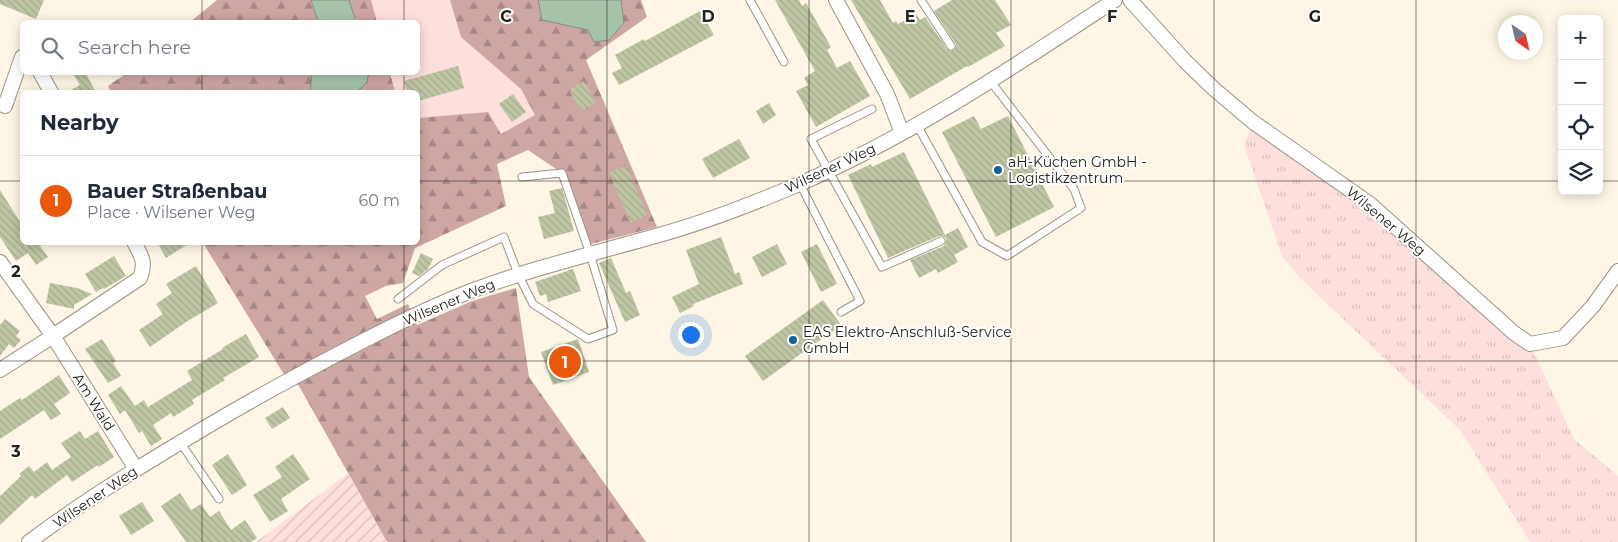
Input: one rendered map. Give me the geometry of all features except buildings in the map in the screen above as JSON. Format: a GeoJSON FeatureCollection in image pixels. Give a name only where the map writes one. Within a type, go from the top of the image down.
{"type":"FeatureCollection","features":[{"type":"Feature","properties":{"kind":"street"},"geometry":{"type":"LineString","coordinates":[[836,0],[887,94],[902,133]]}},
{"type":"Feature","properties":{"kind":"street","name":"Wilsener Weg"},"geometry":{"type":"LineString","coordinates":[[29,542],[136,469],[180,442],[289,379],[413,316],[468,292],[518,274],[692,225],[745,207],[800,184],[917,125],[991,82],[1115,0]]}},
{"type":"Feature","properties":{"kind":"street","name":"Wilsener Weg"},"geometry":{"type":"LineString","coordinates":[[1130,0],[1184,61],[1214,89],[1254,122],[1370,204],[1514,333],[1530,344],[1563,338],[1593,306],[1618,271]]}},
{"type":"Feature","properties":{"kind":"street"},"geometry":{"type":"LineString","coordinates":[[5,106],[20,63]]}},
{"type":"Feature","properties":{"kind":"street"},"geometry":{"type":"LineString","coordinates":[[42,75],[50,90]]}},
{"type":"Feature","properties":{"kind":"street"},"geometry":{"type":"LineString","coordinates":[[0,370],[140,278],[144,267],[142,257],[136,245]]}},
{"type":"Feature","properties":{"kind":"street","name":"Am Wald"},"geometry":{"type":"LineString","coordinates":[[0,262],[53,336],[136,469]]}},
{"type":"Feature","properties":{"kind":"lane"},"geometry":{"type":"LineString","coordinates":[[750,0],[784,62]]}},
{"type":"Feature","properties":{"kind":"lane"},"geometry":{"type":"LineString","coordinates":[[921,0],[951,46]]}},
{"type":"Feature","properties":{"kind":"lane"},"geometry":{"type":"LineString","coordinates":[[917,125],[982,242],[1007,256],[1081,208],[1074,189],[991,82]]}},
{"type":"Feature","properties":{"kind":"lane"},"geometry":{"type":"LineString","coordinates":[[872,109],[811,139],[882,267],[941,241]]}},
{"type":"Feature","properties":{"kind":"lane"},"geometry":{"type":"LineString","coordinates":[[398,299],[442,265],[504,237],[518,274],[533,304],[588,339],[613,330],[590,254],[562,173],[522,177]]}},
{"type":"Feature","properties":{"kind":"lane"},"geometry":{"type":"LineString","coordinates":[[800,184],[860,301],[842,312]]}},
{"type":"Feature","properties":{"kind":"lane"},"geometry":{"type":"LineString","coordinates":[[180,442],[219,498]]}},
{"type":"Feature","properties":{"kind":"green space"},"geometry":{"type":"Polygon","coordinates":[[[217,0],[641,0],[647,17],[586,60],[657,227],[587,245],[562,173],[528,150],[497,164],[506,206],[415,248],[403,283],[386,286],[365,296],[377,319],[408,304],[417,325],[472,301],[516,288],[529,377],[646,542],[387,542],[299,386],[285,376],[204,245],[420,245],[420,90],[110,90],[108,86],[124,75],[420,75],[420,20],[192,20],[217,0]]]}},
{"type":"Feature","properties":{"kind":"green space"},"geometry":{"type":"Polygon","coordinates":[[[371,0],[450,0],[461,37],[521,89],[535,115],[501,134],[488,112],[420,118],[420,90],[394,90],[391,75],[420,75],[420,20],[376,20],[371,0]]]}},
{"type":"Feature","properties":{"kind":"green space"},"geometry":{"type":"Polygon","coordinates":[[[1253,122],[1370,204],[1530,344],[1574,439],[1618,476],[1618,542],[1530,542],[1460,430],[1300,278],[1282,256],[1244,145],[1253,122]]]}},
{"type":"Feature","properties":{"kind":"green space"},"geometry":{"type":"Polygon","coordinates":[[[348,473],[387,542],[256,542],[343,477],[348,473]]]}},
{"type":"Feature","properties":{"kind":"shaded area"},"geometry":{"type":"Polygon","coordinates":[[[311,0],[349,0],[355,20],[317,20],[311,0]]]}},
{"type":"Feature","properties":{"kind":"shaded area"},"geometry":{"type":"Polygon","coordinates":[[[538,0],[621,0],[624,23],[609,40],[594,42],[588,30],[542,20],[538,0]]]}},
{"type":"Feature","properties":{"kind":"shaded area"},"geometry":{"type":"Polygon","coordinates":[[[312,75],[369,75],[367,82],[359,90],[310,90],[312,75]]]}},
{"type":"Feature","properties":{"kind":"place","name":"aH-Küchen GmbH - Logistikzentrum"},"geometry":{"type":"Point","coordinates":[998,170]}},
{"type":"Feature","properties":{"kind":"place","name":"EAS Elektro-Anschluß-Service GmbH"},"geometry":{"type":"Point","coordinates":[793,340]}},
{"type":"Feature","properties":{"kind":"place","name":"Bauer Straßenbau"},"geometry":{"type":"Point","coordinates":[565,362]}}]}
